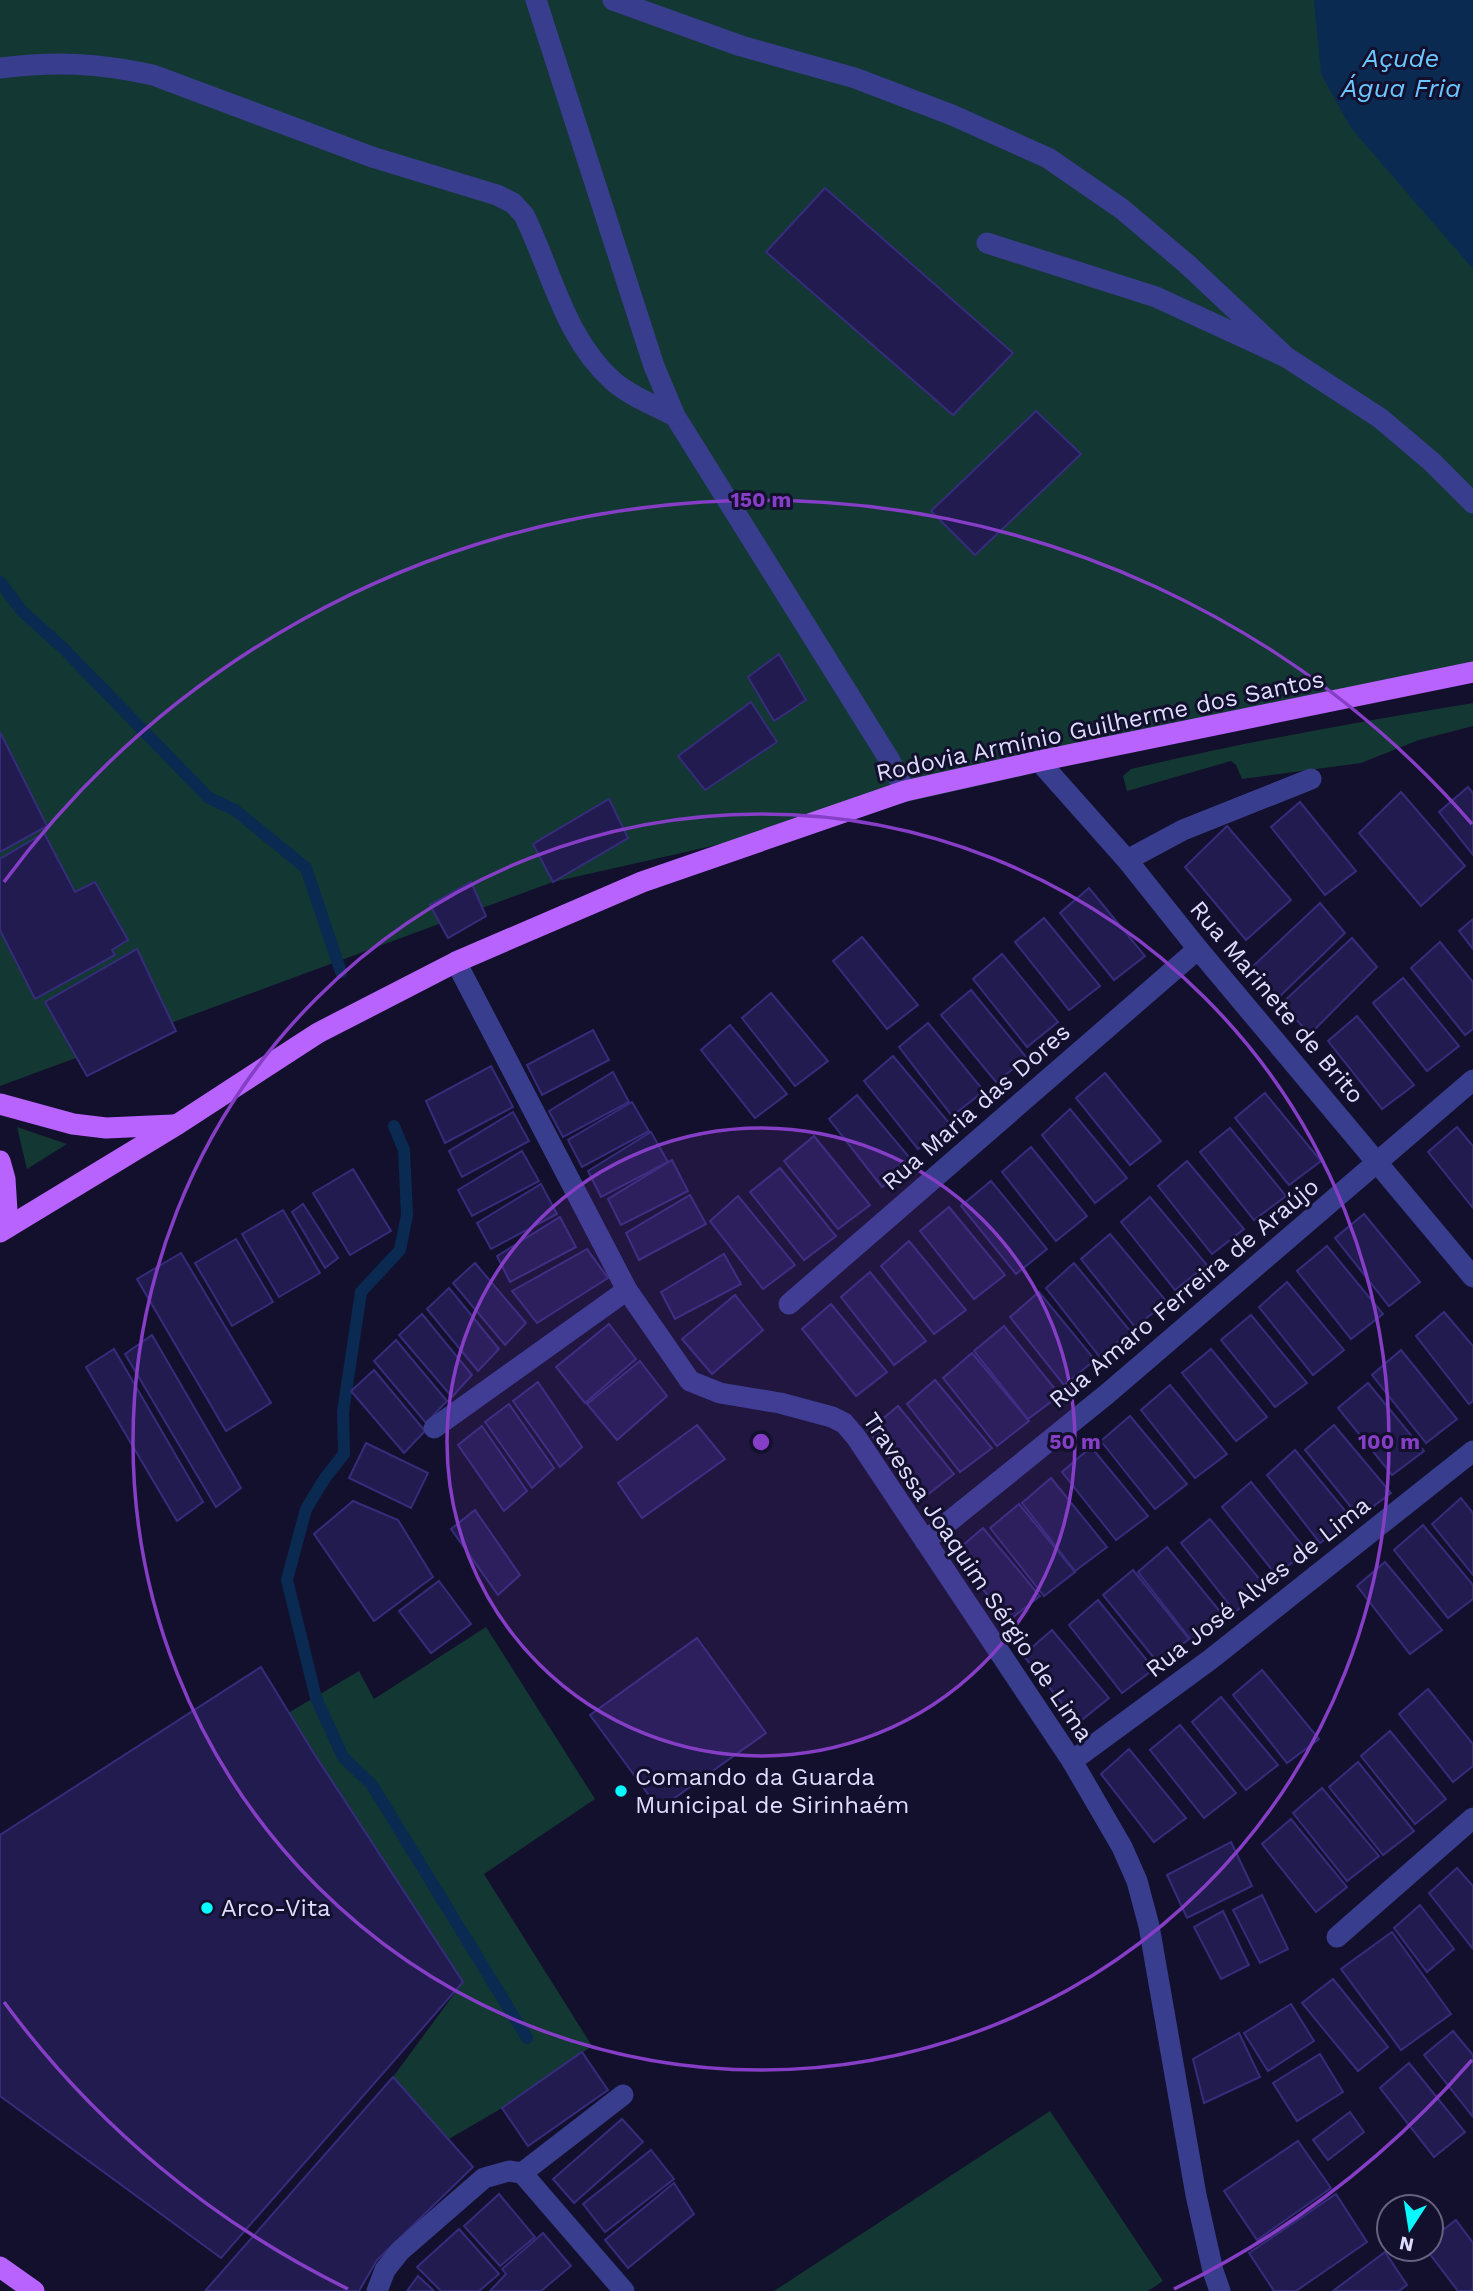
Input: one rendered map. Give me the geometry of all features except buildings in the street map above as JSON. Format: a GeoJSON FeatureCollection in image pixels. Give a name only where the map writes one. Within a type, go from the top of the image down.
{"type":"FeatureCollection","features":[{"type":"Feature","properties":{"kind":"main road","name":"Rodovia Armínio Guilherme dos Santos"},"geometry":{"type":"LineString","coordinates":[[3,1228],[178,1124],[318,1032],[456,962],[642,882],[905,791],[1473,672]]}},
{"type":"Feature","properties":{"kind":"main road"},"geometry":{"type":"LineString","coordinates":[[0,1104],[73,1124],[106,1128],[178,1124]]}},
{"type":"Feature","properties":{"kind":"main road"},"geometry":{"type":"LineString","coordinates":[[0,1161],[5,1179],[3,1228]]}},
{"type":"Feature","properties":{"kind":"main road"},"geometry":{"type":"LineString","coordinates":[[0,2267],[34,2291]]}},
{"type":"Feature","properties":{"kind":"street"},"geometry":{"type":"LineString","coordinates":[[536,0],[654,366],[675,416],[889,759],[905,791]]}},
{"type":"Feature","properties":{"kind":"street"},"geometry":{"type":"LineString","coordinates":[[612,0],[741,46],[855,78],[952,114],[1048,158],[1122,209],[1188,265],[1286,357]]}},
{"type":"Feature","properties":{"kind":"street"},"geometry":{"type":"LineString","coordinates":[[0,68],[44,63],[82,63],[153,75],[372,157],[497,195],[513,203],[524,215],[571,329],[589,355],[615,383],[675,416]]}},
{"type":"Feature","properties":{"kind":"street"},"geometry":{"type":"LineString","coordinates":[[987,243],[1156,297],[1286,357],[1380,418],[1433,462],[1473,503]]}},
{"type":"Feature","properties":{"kind":"street","name":"Rua Marinete de Brito"},"geometry":{"type":"LineString","coordinates":[[1039,761],[1127,860],[1473,1278]]}},
{"type":"Feature","properties":{"kind":"street"},"geometry":{"type":"LineString","coordinates":[[1127,860],[1183,830],[1311,779]]}},
{"type":"Feature","properties":{"kind":"street","name":"Rua Maria das Dores"},"geometry":{"type":"LineString","coordinates":[[789,1304],[1198,949]]}},
{"type":"Feature","properties":{"kind":"street","name":"Travessa Joaquim Sérgio de Lima"},"geometry":{"type":"LineString","coordinates":[[456,962],[627,1290],[690,1381],[720,1393],[780,1404],[832,1417],[844,1423],[856,1437],[1072,1761],[1122,1847],[1137,1881],[1149,1926],[1196,2195],[1220,2291]]}},
{"type":"Feature","properties":{"kind":"street","name":"Rua Amaro Ferreira de Araújo"},"geometry":{"type":"LineString","coordinates":[[925,1541],[1107,1394],[1473,1080]]}},
{"type":"Feature","properties":{"kind":"street"},"geometry":{"type":"LineString","coordinates":[[434,1429],[627,1290]]}},
{"type":"Feature","properties":{"kind":"street","name":"Rua José Alves de Lima"},"geometry":{"type":"LineString","coordinates":[[1072,1761],[1211,1659],[1473,1451]]}},
{"type":"Feature","properties":{"kind":"street"},"geometry":{"type":"LineString","coordinates":[[1337,1937],[1473,1818]]}},
{"type":"Feature","properties":{"kind":"street"},"geometry":{"type":"LineString","coordinates":[[522,2173],[623,2095]]}},
{"type":"Feature","properties":{"kind":"street"},"geometry":{"type":"LineString","coordinates":[[377,2291],[386,2270],[400,2250],[484,2178],[509,2171],[522,2173],[624,2291]]}},
{"type":"Feature","properties":{"kind":"green space"},"geometry":{"type":"Polygon","coordinates":[[[0,0],[1473,0],[1473,674],[553,882],[0,1086],[0,0]]]}},
{"type":"Feature","properties":{"kind":"green space"},"geometry":{"type":"Polygon","coordinates":[[[1473,703],[1473,726],[1419,740],[1361,763],[1242,779],[1236,765],[1231,761],[1127,791],[1123,776],[1131,769],[1216,750],[1473,703]]]}},
{"type":"Feature","properties":{"kind":"green space"},"geometry":{"type":"Polygon","coordinates":[[[17,1127],[67,1144],[27,1169],[17,1127]]]}},
{"type":"Feature","properties":{"kind":"green space"},"geometry":{"type":"Polygon","coordinates":[[[486,1627],[595,1799],[484,1874],[592,2046],[502,2108],[449,2139],[393,2077],[463,1982],[288,1713],[359,1671],[374,1699],[486,1627]]]}},
{"type":"Feature","properties":{"kind":"green space"},"geometry":{"type":"Polygon","coordinates":[[[1050,2111],[1163,2281],[1148,2291],[774,2291],[1050,2111]]]}},
{"type":"Feature","properties":{"kind":"water","name":"Açude Água Fria"},"geometry":{"type":"Polygon","coordinates":[[[1314,0],[1473,0],[1473,269],[1351,128],[1321,74],[1314,0]]]}},
{"type":"Feature","properties":{"kind":"waterway"},"geometry":{"type":"LineString","coordinates":[[0,582],[22,611],[63,648],[209,798],[235,810],[306,868],[341,972]]}},
{"type":"Feature","properties":{"kind":"waterway"},"geometry":{"type":"LineString","coordinates":[[394,1126],[404,1150],[407,1215],[400,1250],[361,1292],[343,1412],[344,1454],[306,1509],[287,1580],[316,1698],[343,1757],[372,1785],[527,2038]]}},
{"type":"Feature","properties":{"kind":"place","name":"Comando da Guarda Municipal de Sirinhaém"},"geometry":{"type":"Point","coordinates":[621,1791]}},
{"type":"Feature","properties":{"kind":"place","name":"Arco-Vita"},"geometry":{"type":"Point","coordinates":[207,1908]}}]}
